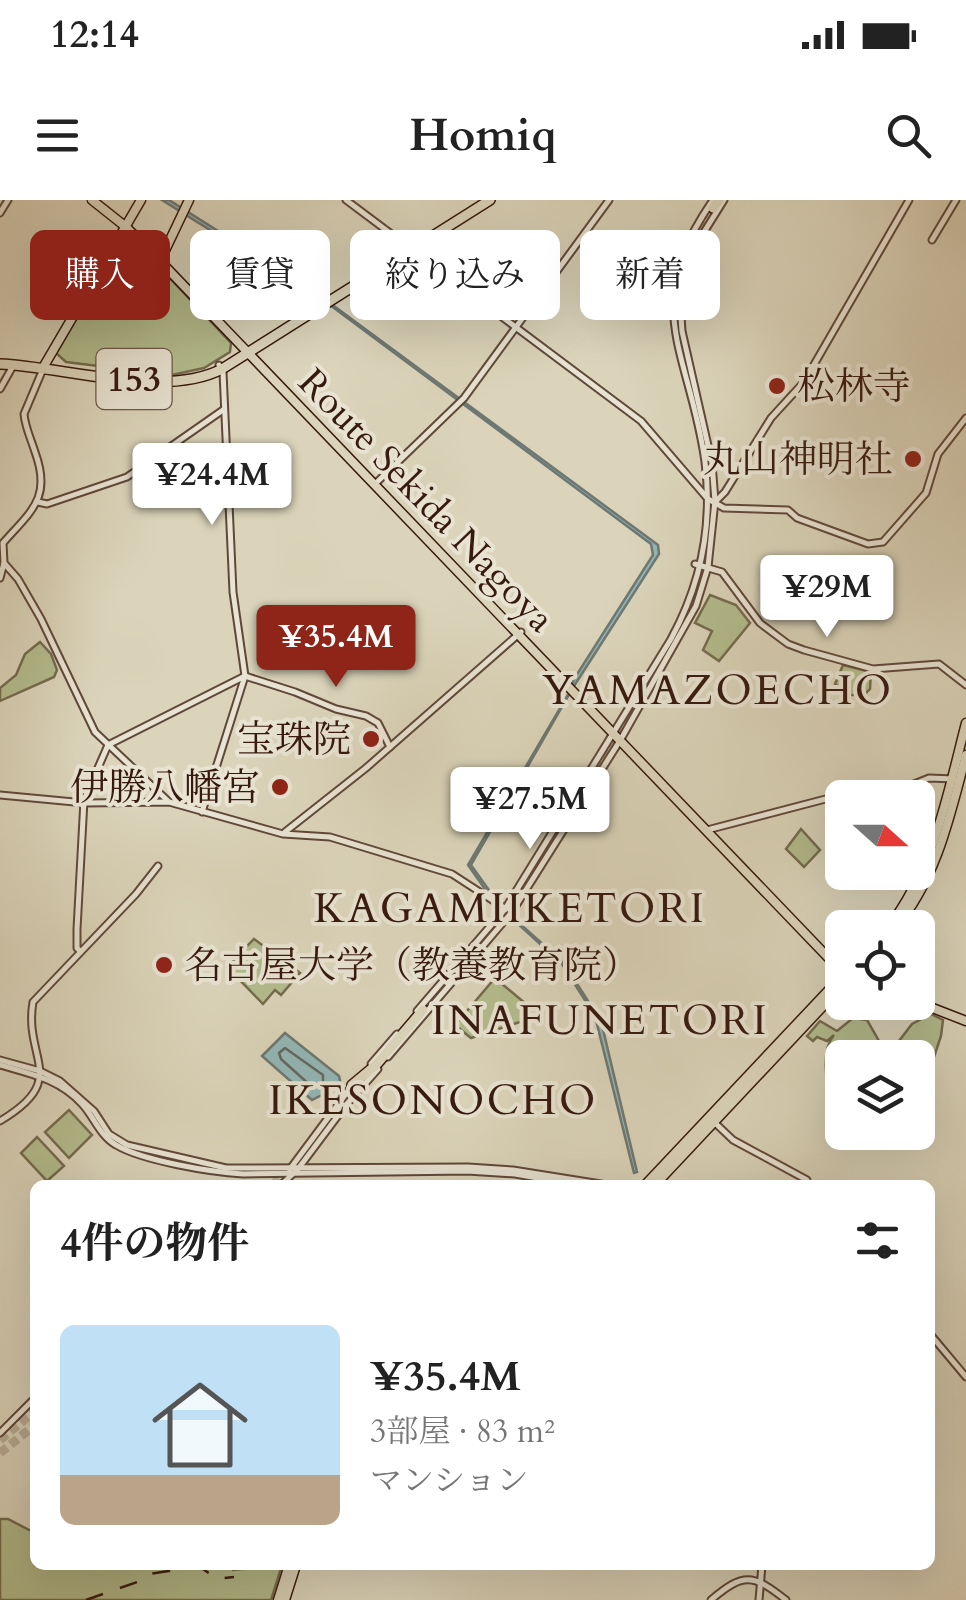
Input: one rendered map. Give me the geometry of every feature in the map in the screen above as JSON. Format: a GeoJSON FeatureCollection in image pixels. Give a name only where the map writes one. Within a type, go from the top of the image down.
{"type":"FeatureCollection","features":[{"type":"Feature","properties":{"kind":"highway","name":"153"},"geometry":{"type":"LineString","coordinates":[[438,230],[486,200]]}},
{"type":"Feature","properties":{"kind":"highway","name":"153"},"geometry":{"type":"LineString","coordinates":[[0,361],[171,379],[193,376],[220,367],[350,286]]}},
{"type":"Feature","properties":{"kind":"highway","name":"153"},"geometry":{"type":"LineString","coordinates":[[0,361],[45,363]]}},
{"type":"Feature","properties":{"kind":"highway"},"geometry":{"type":"LineString","coordinates":[[352,1085],[422,1010]]}},
{"type":"Feature","properties":{"kind":"main road","name":"Route Sekida Nagoya"},"geometry":{"type":"LineString","coordinates":[[96,200],[132,230]]}},
{"type":"Feature","properties":{"kind":"main road"},"geometry":{"type":"LineString","coordinates":[[45,363],[139,200]]}},
{"type":"Feature","properties":{"kind":"main road"},"geometry":{"type":"LineString","coordinates":[[170,241],[187,208]]}},
{"type":"Feature","properties":{"kind":"main road","name":"Route Sekida Nagoya"},"geometry":{"type":"LineString","coordinates":[[170,269],[825,953]]}},
{"type":"Feature","properties":{"kind":"main road"},"geometry":{"type":"LineString","coordinates":[[908,910],[935,863],[964,750],[966,723]]}},
{"type":"Feature","properties":{"kind":"main road"},"geometry":{"type":"LineString","coordinates":[[901,910],[927,863],[956,780]]}},
{"type":"Feature","properties":{"kind":"main road"},"geometry":{"type":"LineString","coordinates":[[658,1180],[825,990]]}},
{"type":"Feature","properties":{"kind":"main road"},"geometry":{"type":"LineString","coordinates":[[650,1180],[825,1003]]}},
{"type":"Feature","properties":{"kind":"main road"},"geometry":{"type":"LineString","coordinates":[[935,1007],[966,1019]]}},
{"type":"Feature","properties":{"kind":"main road"},"geometry":{"type":"LineString","coordinates":[[281,1600],[290,1570]]}},
{"type":"Feature","properties":{"kind":"street"},"geometry":{"type":"LineString","coordinates":[[0,212],[8,200]]}},
{"type":"Feature","properties":{"kind":"street"},"geometry":{"type":"LineString","coordinates":[[346,200],[384,230]]}},
{"type":"Feature","properties":{"kind":"street"},"geometry":{"type":"LineString","coordinates":[[376,483],[458,404],[609,200]]}},
{"type":"Feature","properties":{"kind":"street"},"geometry":{"type":"LineString","coordinates":[[710,502],[725,492],[771,418],[804,382],[909,200]]}},
{"type":"Feature","properties":{"kind":"street"},"geometry":{"type":"LineString","coordinates":[[932,240],[956,200]]}},
{"type":"Feature","properties":{"kind":"street"},"geometry":{"type":"LineString","coordinates":[[298,1169],[348,1102],[508,910],[618,734],[680,623],[701,565],[712,462],[682,331],[680,302],[692,252],[717,202]]}},
{"type":"Feature","properties":{"kind":"street"},"geometry":{"type":"LineString","coordinates":[[505,320],[642,421],[710,502],[724,508],[788,510],[797,518],[868,544],[883,542],[926,493],[938,454],[966,418]]}},
{"type":"Feature","properties":{"kind":"street"},"geometry":{"type":"LineString","coordinates":[[0,578],[4,563],[1,543],[38,502],[43,475],[24,414],[45,363]]}},
{"type":"Feature","properties":{"kind":"street"},"geometry":{"type":"LineString","coordinates":[[0,389],[13,364]]}},
{"type":"Feature","properties":{"kind":"street"},"geometry":{"type":"LineString","coordinates":[[202,812],[244,676],[232,592],[220,367]]}},
{"type":"Feature","properties":{"kind":"street"},"geometry":{"type":"LineString","coordinates":[[38,502],[48,504],[116,482],[225,409]]}},
{"type":"Feature","properties":{"kind":"street"},"geometry":{"type":"LineString","coordinates":[[4,563],[26,592],[95,732],[169,802]]}},
{"type":"Feature","properties":{"kind":"street"},"geometry":{"type":"LineString","coordinates":[[701,565],[722,572],[760,622],[788,644],[873,669],[939,664],[966,685]]}},
{"type":"Feature","properties":{"kind":"street"},"geometry":{"type":"LineString","coordinates":[[283,834],[520,633]]}},
{"type":"Feature","properties":{"kind":"street"},"geometry":{"type":"LineString","coordinates":[[80,951],[77,948],[84,803],[108,745],[244,676],[366,716],[378,723],[390,747]]}},
{"type":"Feature","properties":{"kind":"street"},"geometry":{"type":"LineString","coordinates":[[708,828],[837,796],[892,794],[929,778],[956,780]]}},
{"type":"Feature","properties":{"kind":"street"},"geometry":{"type":"LineString","coordinates":[[0,795],[84,803],[169,802],[283,834],[330,838],[452,874],[508,910]]}},
{"type":"Feature","properties":{"kind":"street"},"geometry":{"type":"LineString","coordinates":[[0,1121],[30,1100],[41,1073],[31,1006],[158,866]]}},
{"type":"Feature","properties":{"kind":"street"},"geometry":{"type":"LineString","coordinates":[[284,1180],[352,1085],[508,910]]}},
{"type":"Feature","properties":{"kind":"street"},"geometry":{"type":"LineString","coordinates":[[0,1063],[41,1073],[82,1104],[108,1140],[135,1154],[225,1173],[467,1171],[549,1180]]}},
{"type":"Feature","properties":{"kind":"street"},"geometry":{"type":"LineString","coordinates":[[712,1119],[733,1140],[807,1180]]}},
{"type":"Feature","properties":{"kind":"street"},"geometry":{"type":"LineString","coordinates":[[290,1171],[485,1168],[571,1180]]}},
{"type":"Feature","properties":{"kind":"street"},"geometry":{"type":"LineString","coordinates":[[935,1340],[966,1377]]}},
{"type":"Feature","properties":{"kind":"street"},"geometry":{"type":"LineString","coordinates":[[0,1433],[30,1403]]}},
{"type":"Feature","properties":{"kind":"street"},"geometry":{"type":"LineString","coordinates":[[758,1600],[761,1570]]}},
{"type":"Feature","properties":{"kind":"street"},"geometry":{"type":"LineString","coordinates":[[711,1600],[739,1579],[760,1581],[786,1600]]}},
{"type":"Feature","properties":{"kind":"green space"},"geometry":{"type":"Polygon","coordinates":[[[170,278],[190,299],[190,320],[209,320],[231,343],[230,352],[204,368],[172,375],[66,362],[56,353],[75,320],[170,320],[170,278]]]}},
{"type":"Feature","properties":{"kind":"green space"},"geometry":{"type":"Polygon","coordinates":[[[710,595],[736,605],[750,623],[719,661],[703,650],[712,631],[695,623],[710,595]]]}},
{"type":"Feature","properties":{"kind":"green space"},"geometry":{"type":"Polygon","coordinates":[[[40,642],[51,654],[57,670],[54,677],[0,701],[0,688],[16,675],[25,654],[40,642]]]}},
{"type":"Feature","properties":{"kind":"green space"},"geometry":{"type":"Polygon","coordinates":[[[843,665],[871,672],[870,689],[864,695],[850,695],[835,684],[843,665]]]}},
{"type":"Feature","properties":{"kind":"green space"},"geometry":{"type":"Polygon","coordinates":[[[801,829],[820,850],[804,867],[786,849],[801,829]]]}},
{"type":"Feature","properties":{"kind":"green space"},"geometry":{"type":"Polygon","coordinates":[[[254,939],[300,973],[281,995],[275,990],[263,1004],[227,967],[254,939]]]}},
{"type":"Feature","properties":{"kind":"green space"},"geometry":{"type":"Polygon","coordinates":[[[495,978],[532,1009],[523,1021],[471,1038],[455,1025],[495,978]]]}},
{"type":"Feature","properties":{"kind":"green space"},"geometry":{"type":"Polygon","coordinates":[[[935,1016],[943,1020],[935,1054],[935,1040],[900,1040],[912,1024],[935,1020],[935,1016]]]}},
{"type":"Feature","properties":{"kind":"green space"},"geometry":{"type":"Polygon","coordinates":[[[851,1020],[867,1020],[878,1040],[831,1040],[834,1035],[828,1040],[817,1037],[813,1041],[807,1036],[820,1021],[837,1031],[851,1020]]]}},
{"type":"Feature","properties":{"kind":"green space"},"geometry":{"type":"Polygon","coordinates":[[[69,1110],[92,1135],[69,1158],[45,1132],[69,1110]]]}},
{"type":"Feature","properties":{"kind":"green space"},"geometry":{"type":"Polygon","coordinates":[[[37,1137],[64,1166],[46,1180],[21,1153],[37,1137]]]}},
{"type":"Feature","properties":{"kind":"green space"},"geometry":{"type":"Polygon","coordinates":[[[0,1519],[30,1530],[30,1570],[280,1570],[271,1600],[0,1600],[0,1519]]]}},
{"type":"Feature","properties":{"kind":"water"},"geometry":{"type":"Polygon","coordinates":[[[162,200],[169,200],[216,230],[210,230],[162,200]]]}},
{"type":"Feature","properties":{"kind":"water"},"geometry":{"type":"Polygon","coordinates":[[[350,320],[658,545],[659,554],[574,686],[471,865],[501,907],[563,962],[601,1021],[637,1172],[634,1173],[595,1016],[562,964],[499,909],[468,865],[574,679],[653,555],[651,544],[350,320]]]}},
{"type":"Feature","properties":{"kind":"water"},"geometry":{"type":"Polygon","coordinates":[[[285,1033],[339,1076],[341,1085],[312,1100],[262,1056],[285,1033]]]}},
{"type":"Feature","properties":{"kind":"tunnel"},"geometry":{"type":"LineString","coordinates":[[703,230],[717,206]]}},
{"type":"Feature","properties":{"kind":"tunnel"},"geometry":{"type":"LineString","coordinates":[[682,622],[702,568],[709,507]]}},
{"type":"Feature","properties":{"kind":"tunnel"},"geometry":{"type":"LineString","coordinates":[[495,929],[528,883],[639,702]]}},
{"type":"Feature","properties":{"kind":"tunnel"},"geometry":{"type":"LineString","coordinates":[[423,1010],[495,925]]}},
{"type":"Feature","properties":{"kind":"tunnel"},"geometry":{"type":"LineString","coordinates":[[289,1175],[317,1140]]}},
{"type":"Feature","properties":{"kind":"tunnel"},"geometry":{"type":"LineString","coordinates":[[277,1180],[288,1168]]}},
{"type":"Feature","properties":{"kind":"tunnel"},"geometry":{"type":"LineString","coordinates":[[0,1440],[30,1415]]}},
{"type":"Feature","properties":{"kind":"tunnel"},"geometry":{"type":"LineString","coordinates":[[0,1453],[30,1429]]}},
{"type":"Feature","properties":{"kind":"railway"},"geometry":{"type":"LineString","coordinates":[[86,1600],[140,1581],[149,1574],[175,1570]]}},
{"type":"Feature","properties":{"kind":"railway"},"geometry":{"type":"LineString","coordinates":[[204,1570],[217,1579],[234,1577]]}},
{"type":"Feature","properties":{"kind":"place","name":"松林寺"},"geometry":{"type":"Point","coordinates":[777,386]}},
{"type":"Feature","properties":{"kind":"place","name":"丸山神明社"},"geometry":{"type":"Point","coordinates":[913,459]}},
{"type":"Feature","properties":{"kind":"place","name":"宝珠院"},"geometry":{"type":"Point","coordinates":[371,739]}},
{"type":"Feature","properties":{"kind":"place","name":"伊勝八幡宮"},"geometry":{"type":"Point","coordinates":[280,787]}},
{"type":"Feature","properties":{"kind":"place","name":"名古屋大学（教養教育院）"},"geometry":{"type":"Point","coordinates":[164,965]}},
{"type":"Feature","properties":{"kind":"district","name":"YAMAZOECHO"},"geometry":{"type":"Point","coordinates":[718,689]}},
{"type":"Feature","properties":{"kind":"district","name":"KAGAMIIKETORI"},"geometry":{"type":"Point","coordinates":[510,907]}},
{"type":"Feature","properties":{"kind":"district","name":"INAFUNETORI"},"geometry":{"type":"Point","coordinates":[600,1019]}},
{"type":"Feature","properties":{"kind":"district","name":"IKESONOCHO"},"geometry":{"type":"Point","coordinates":[433,1099]}}]}
